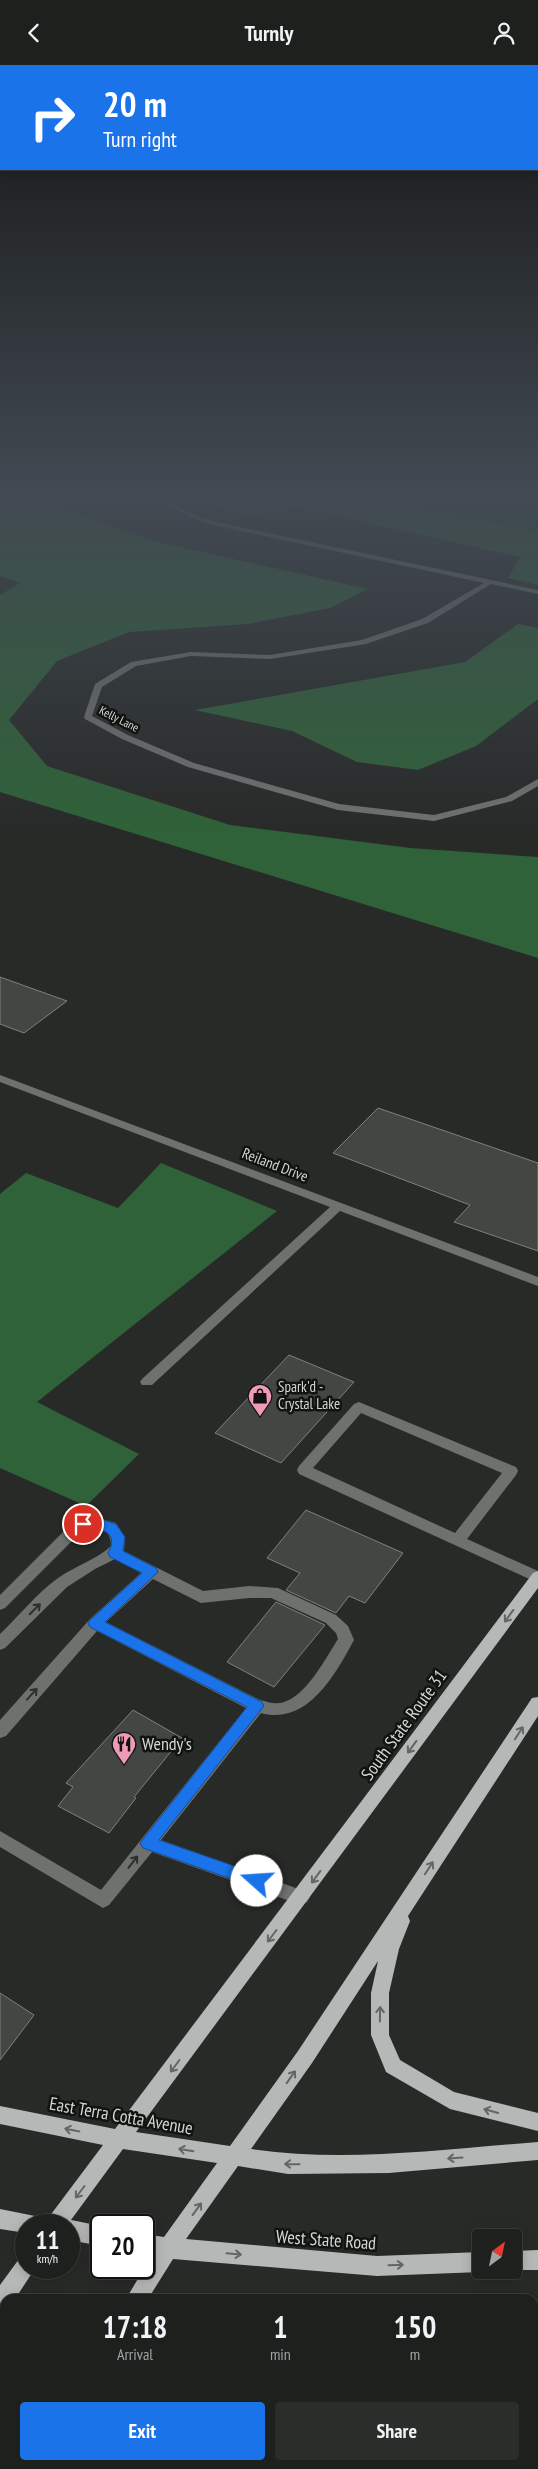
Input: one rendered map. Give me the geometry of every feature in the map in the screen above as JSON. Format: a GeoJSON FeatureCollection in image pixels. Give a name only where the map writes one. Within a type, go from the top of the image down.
{"type":"FeatureCollection","features":[{"type":"Feature","properties":{"kind":"main road","name":"South State Route 31"},"geometry":{"type":"LineString","coordinates":[[63,2214],[538,1577]]}},
{"type":"Feature","properties":{"kind":"main road"},"geometry":{"type":"LineString","coordinates":[[139,2294],[168,2248],[305,2057],[538,1703]]}},
{"type":"Feature","properties":{"kind":"main road"},"geometry":{"type":"LineString","coordinates":[[411,1896],[390,1949],[380,1993],[380,2035],[393,2066],[450,2100],[538,2122]]}},
{"type":"Feature","properties":{"kind":"main road","name":"East Terra Cotta Avenue"},"geometry":{"type":"LineString","coordinates":[[0,2115],[120,2139],[234,2158]]}},
{"type":"Feature","properties":{"kind":"main road"},"geometry":{"type":"LineString","coordinates":[[234,2158],[288,2164],[389,2163],[538,2151]]}},
{"type":"Feature","properties":{"kind":"main road"},"geometry":{"type":"LineString","coordinates":[[0,2219],[15,2221]]}},
{"type":"Feature","properties":{"kind":"main road"},"geometry":{"type":"LineString","coordinates":[[155,2246],[168,2248]]}},
{"type":"Feature","properties":{"kind":"main road","name":"West State Road"},"geometry":{"type":"LineString","coordinates":[[168,2248],[377,2266],[472,2262]]}},
{"type":"Feature","properties":{"kind":"main road"},"geometry":{"type":"LineString","coordinates":[[522,2261],[538,2260]]}},
{"type":"Feature","properties":{"kind":"main road"},"geometry":{"type":"LineString","coordinates":[[6,2294],[17,2279]]}},
{"type":"Feature","properties":{"kind":"street","name":"Kelly Lane"},"geometry":{"type":"LineString","coordinates":[[443,610],[425,621],[363,642],[270,657],[191,654],[134,664],[98,686],[88,717],[125,737],[191,765],[338,807],[434,818],[509,799],[538,782]]}},
{"type":"Feature","properties":{"kind":"street","name":"Reiland Drive"},"geometry":{"type":"LineString","coordinates":[[0,1078],[538,1282]]}},
{"type":"Feature","properties":{"kind":"street"},"geometry":{"type":"LineString","coordinates":[[147,1382],[338,1206]]}},
{"type":"Feature","properties":{"kind":"street"},"geometry":{"type":"LineString","coordinates":[[459,1539],[511,1471],[359,1407],[304,1470],[459,1539],[538,1577]]}},
{"type":"Feature","properties":{"kind":"street"},"geometry":{"type":"LineString","coordinates":[[0,1605],[72,1532],[83,1524],[97,1523],[111,1527],[118,1537],[118,1548],[115,1553],[90,1565],[62,1583],[0,1644]]}},
{"type":"Feature","properties":{"kind":"street"},"geometry":{"type":"LineString","coordinates":[[95,1623],[257,1706],[278,1710],[294,1706],[307,1697],[346,1641],[342,1630],[331,1619],[273,1592],[249,1591],[202,1597],[115,1553]]}},
{"type":"Feature","properties":{"kind":"street"},"geometry":{"type":"LineString","coordinates":[[0,1731],[95,1623],[151,1572]]}},
{"type":"Feature","properties":{"kind":"street"},"geometry":{"type":"LineString","coordinates":[[0,1838],[103,1900],[257,1706]]}},
{"type":"Feature","properties":{"kind":"street"},"geometry":{"type":"LineString","coordinates":[[148,1843],[301,1897]]}},
{"type":"Feature","properties":{"kind":"green space"},"geometry":{"type":"Polygon","coordinates":[[[0,610],[319,610],[248,624],[129,632],[57,661],[9,720],[47,766],[230,825],[410,848],[538,857],[538,958],[0,792],[0,610]]]}},
{"type":"Feature","properties":{"kind":"green space"},"geometry":{"type":"Polygon","coordinates":[[[518,624],[538,628],[538,699],[476,746],[418,770],[357,762],[292,731],[195,710],[465,662],[518,624]]]}},
{"type":"Feature","properties":{"kind":"green space"},"geometry":{"type":"Polygon","coordinates":[[[161,1163],[277,1211],[37,1402],[139,1454],[86,1506],[0,1468],[0,1194],[26,1173],[118,1208],[161,1163]]]}},
{"type":"Feature","properties":{"kind":"building"},"geometry":{"type":"Polygon","coordinates":[[[0,977],[67,1001],[24,1033],[0,1024],[0,977]]]}},
{"type":"Feature","properties":{"kind":"building"},"geometry":{"type":"Polygon","coordinates":[[[378,1108],[538,1163],[538,1251],[454,1222],[470,1205],[333,1153],[378,1108]]]}},
{"type":"Feature","properties":{"kind":"building"},"geometry":{"type":"Polygon","coordinates":[[[289,1355],[354,1382],[281,1463],[215,1433],[289,1355]]]}},
{"type":"Feature","properties":{"kind":"building"},"geometry":{"type":"Polygon","coordinates":[[[306,1510],[403,1553],[365,1603],[349,1596],[336,1613],[286,1590],[300,1573],[267,1558],[306,1510]]]}},
{"type":"Feature","properties":{"kind":"building"},"geometry":{"type":"Polygon","coordinates":[[[276,1602],[325,1625],[274,1687],[227,1662],[276,1602]]]}},
{"type":"Feature","properties":{"kind":"building"},"geometry":{"type":"Polygon","coordinates":[[[133,1710],[182,1738],[134,1797],[136,1798],[109,1833],[58,1806],[73,1787],[66,1783],[133,1710]]]}},
{"type":"Feature","properties":{"kind":"building"},"geometry":{"type":"Polygon","coordinates":[[[0,1993],[34,2015],[0,2060],[0,1993]]]}},
{"type":"Feature","properties":{"kind":"place","name":"Spark'd - Crystal Lake"},"geometry":{"type":"Point","coordinates":[260,1417]}},
{"type":"Feature","properties":{"kind":"place","name":"Wendy's"},"geometry":{"type":"Point","coordinates":[124,1765]}},
{"type":"Feature","properties":{"kind":"route"},"geometry":{"type":"LineString","coordinates":[[83,1524],[97,1523],[111,1527],[118,1537],[118,1548],[115,1553],[151,1572],[95,1623],[257,1706],[148,1843],[257,1881]]}}]}
